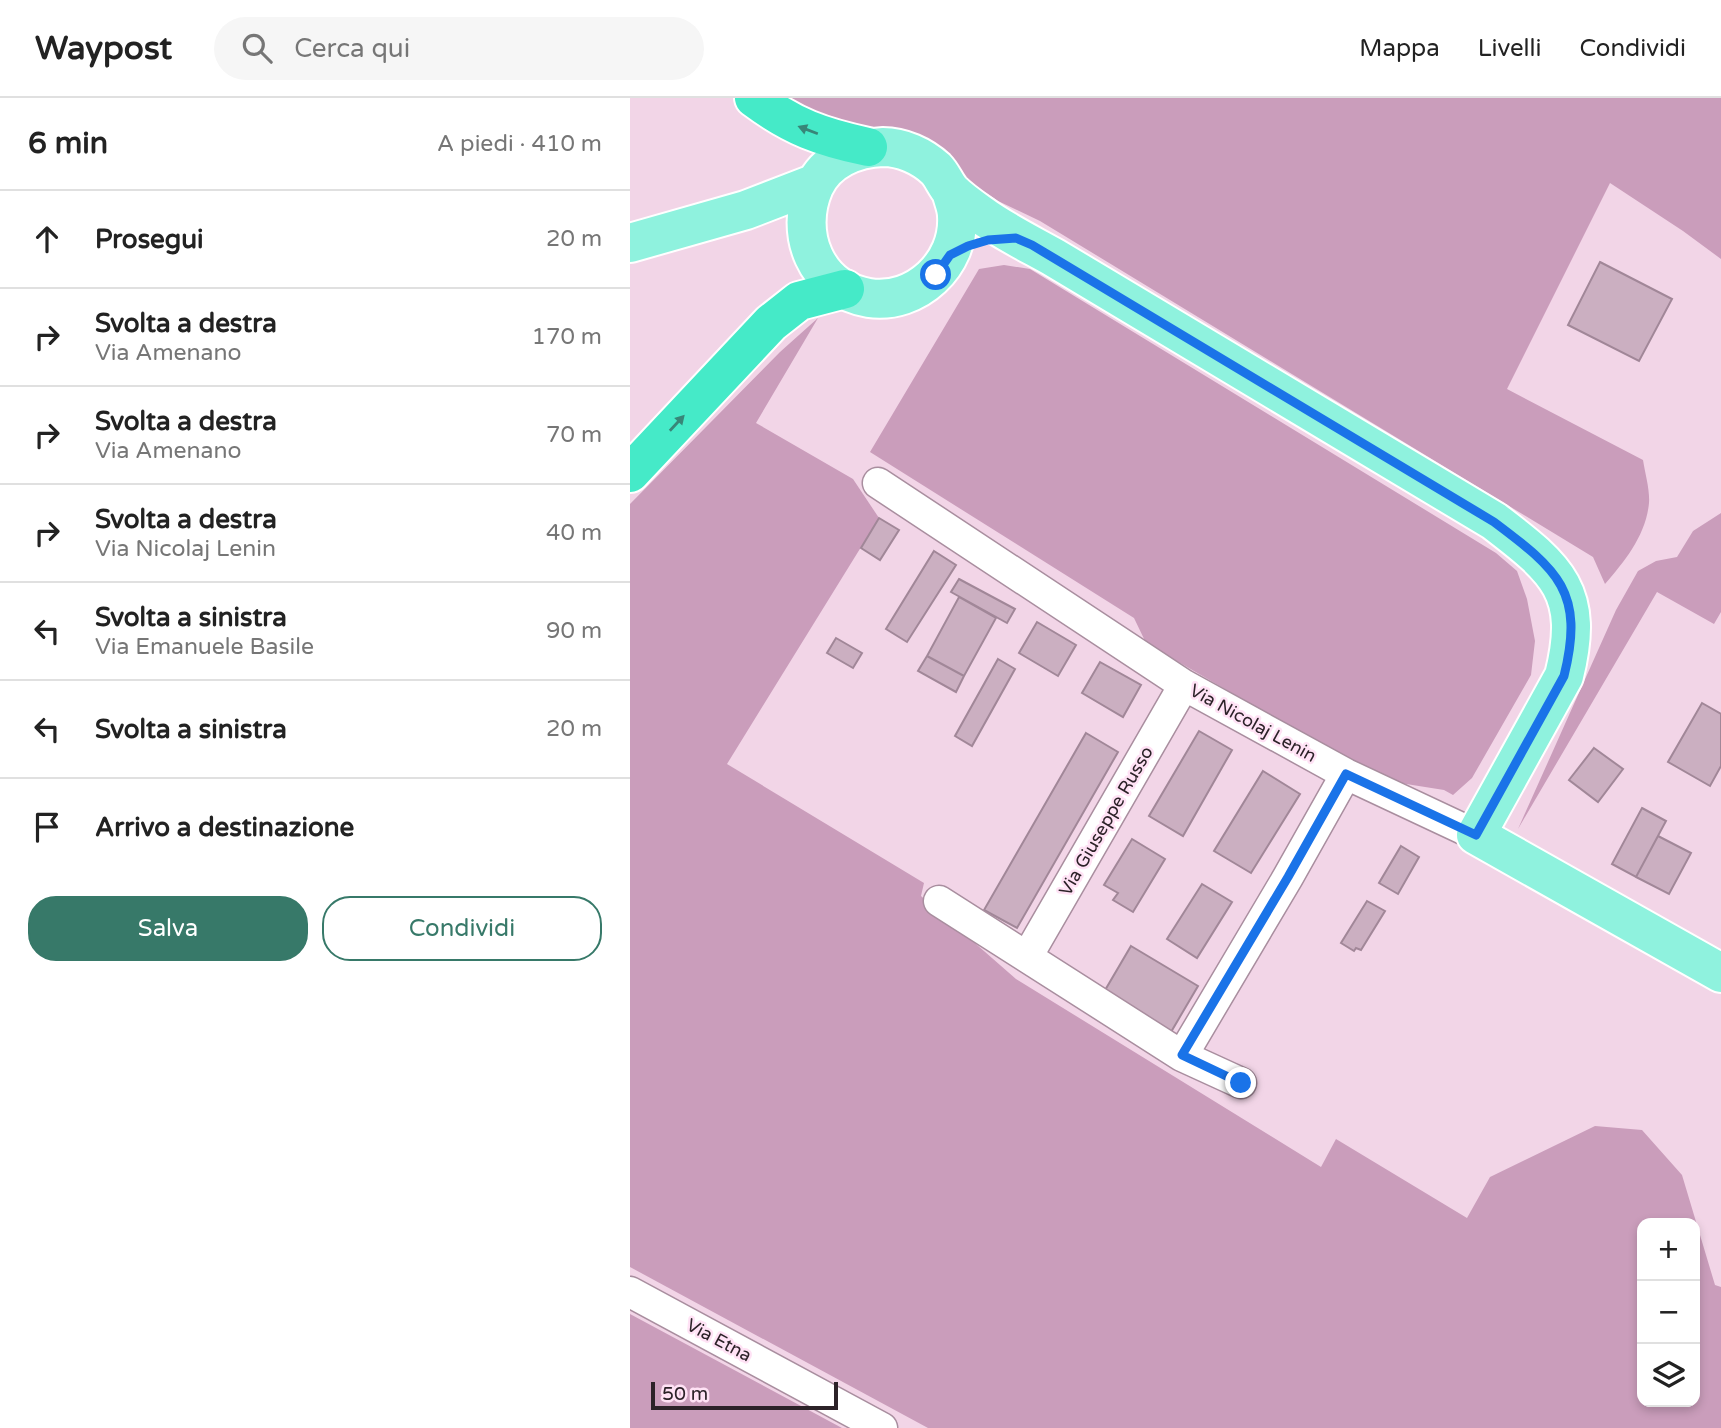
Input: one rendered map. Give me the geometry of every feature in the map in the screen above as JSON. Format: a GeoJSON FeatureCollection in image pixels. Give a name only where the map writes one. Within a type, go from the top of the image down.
{"type":"FeatureCollection","features":[{"type":"Feature","properties":{"kind":"highway"},"geometry":{"type":"LineString","coordinates":[[754,98],[803,130],[868,147]]}},
{"type":"Feature","properties":{"kind":"highway"},"geometry":{"type":"LineString","coordinates":[[630,473],[771,323],[799,301],[845,289]]}},
{"type":"Feature","properties":{"kind":"main road"},"geometry":{"type":"LineString","coordinates":[[951,191],[957,215],[956,235],[950,255],[936,275],[916,290],[893,298],[868,298],[845,289],[828,278],[808,243],[805,223],[808,203],[816,183],[830,167],[847,154],[868,147],[893,147],[917,155],[937,170],[951,191],[1016,238],[1064,264],[1494,522],[1532,550],[1551,571],[1565,591],[1572,618],[1572,647],[1564,676],[1476,835]]}},
{"type":"Feature","properties":{"kind":"main road"},"geometry":{"type":"LineString","coordinates":[[630,243],[746,210],[816,183]]}},
{"type":"Feature","properties":{"kind":"main road"},"geometry":{"type":"LineString","coordinates":[[746,210],[776,220],[808,243]]}},
{"type":"Feature","properties":{"kind":"main road"},"geometry":{"type":"LineString","coordinates":[[950,255],[988,240],[1016,238]]}},
{"type":"Feature","properties":{"kind":"main road","name":"Via Nicolaj Lenin"},"geometry":{"type":"LineString","coordinates":[[1476,835],[1721,973]]}},
{"type":"Feature","properties":{"kind":"street","name":"Via Nicolaj Lenin"},"geometry":{"type":"LineString","coordinates":[[877,483],[1184,685],[1346,774],[1476,835]]}},
{"type":"Feature","properties":{"kind":"street","name":"Via Giuseppe Russo"},"geometry":{"type":"LineString","coordinates":[[1027,957],[1184,685]]}},
{"type":"Feature","properties":{"kind":"street"},"geometry":{"type":"LineString","coordinates":[[1182,1055],[1346,774]]}},
{"type":"Feature","properties":{"kind":"street"},"geometry":{"type":"LineString","coordinates":[[939,901],[1182,1055],[1241,1083]]}},
{"type":"Feature","properties":{"kind":"street","name":"Via Etna"},"geometry":{"type":"LineString","coordinates":[[630,1292],[881,1428]]}},
{"type":"Feature","properties":{"kind":"shaded area"},"geometry":{"type":"Polygon","coordinates":[[[788,98],[1721,98],[1721,259],[1610,183],[1507,389],[1643,460],[1649,503],[1639,537],[1605,584],[1593,557],[1040,221],[998,201],[963,177],[861,132],[822,121],[788,98]]]}},
{"type":"Feature","properties":{"kind":"shaded area"},"geometry":{"type":"Polygon","coordinates":[[[1004,265],[1030,269],[1496,553],[1517,571],[1527,599],[1535,641],[1531,675],[1472,778],[1453,795],[1444,790],[1381,780],[1146,643],[1134,618],[870,452],[979,269],[1004,265]]]}},
{"type":"Feature","properties":{"kind":"shaded area"},"geometry":{"type":"Polygon","coordinates":[[[818,318],[756,423],[853,479],[879,518],[727,764],[924,883],[921,896],[1016,979],[1321,1167],[1336,1139],[1467,1218],[1490,1177],[1595,1126],[1642,1130],[1682,1175],[1695,1218],[1637,1218],[1637,1407],[1700,1407],[1700,1235],[1715,1285],[1721,1287],[1721,1428],[928,1428],[630,1267],[630,504],[780,352],[818,318]]]}},
{"type":"Feature","properties":{"kind":"shaded area"},"geometry":{"type":"Polygon","coordinates":[[[1721,513],[1721,612],[1714,624],[1657,592],[1518,829],[1616,610],[1638,571],[1656,561],[1677,557],[1693,531],[1721,513]]]}},
{"type":"Feature","properties":{"kind":"shaded area"},"geometry":{"type":"Polygon","coordinates":[[[630,1314],[842,1428],[630,1428],[630,1314]]]}},
{"type":"Feature","properties":{"kind":"building"},"geometry":{"type":"Polygon","coordinates":[[[1600,262],[1672,299],[1639,361],[1568,325],[1600,262]]]}},
{"type":"Feature","properties":{"kind":"building"},"geometry":{"type":"Polygon","coordinates":[[[879,518],[899,530],[880,560],[861,548],[879,518]]]}},
{"type":"Feature","properties":{"kind":"building"},"geometry":{"type":"Polygon","coordinates":[[[934,551],[956,565],[907,642],[886,629],[934,551]]]}},
{"type":"Feature","properties":{"kind":"building"},"geometry":{"type":"Polygon","coordinates":[[[959,579],[1015,609],[1007,623],[951,592],[959,579]]]}},
{"type":"Feature","properties":{"kind":"building"},"geometry":{"type":"Polygon","coordinates":[[[959,597],[996,618],[964,676],[927,656],[959,597]]]}},
{"type":"Feature","properties":{"kind":"building"},"geometry":{"type":"Polygon","coordinates":[[[1037,622],[1076,645],[1058,676],[1019,653],[1037,622]]]}},
{"type":"Feature","properties":{"kind":"building"},"geometry":{"type":"Polygon","coordinates":[[[836,638],[862,653],[853,668],[827,653],[836,638]]]}},
{"type":"Feature","properties":{"kind":"building"},"geometry":{"type":"Polygon","coordinates":[[[927,656],[964,676],[956,692],[918,671],[927,656]]]}},
{"type":"Feature","properties":{"kind":"building"},"geometry":{"type":"Polygon","coordinates":[[[998,659],[1015,669],[972,746],[955,736],[998,659]]]}},
{"type":"Feature","properties":{"kind":"building"},"geometry":{"type":"Polygon","coordinates":[[[1100,662],[1141,685],[1123,717],[1082,693],[1100,662]]]}},
{"type":"Feature","properties":{"kind":"building"},"geometry":{"type":"Polygon","coordinates":[[[1702,703],[1721,714],[1721,766],[1710,786],[1668,762],[1702,703]]]}},
{"type":"Feature","properties":{"kind":"building"},"geometry":{"type":"Polygon","coordinates":[[[1199,731],[1232,750],[1183,836],[1149,816],[1199,731]]]}},
{"type":"Feature","properties":{"kind":"building"},"geometry":{"type":"Polygon","coordinates":[[[1086,733],[1118,752],[1017,928],[984,910],[1086,733]]]}},
{"type":"Feature","properties":{"kind":"building"},"geometry":{"type":"Polygon","coordinates":[[[1594,748],[1623,769],[1598,802],[1569,780],[1594,748]]]}},
{"type":"Feature","properties":{"kind":"building"},"geometry":{"type":"Polygon","coordinates":[[[1263,771],[1300,794],[1251,873],[1214,851],[1263,771]]]}},
{"type":"Feature","properties":{"kind":"building"},"geometry":{"type":"Polygon","coordinates":[[[1642,808],[1666,821],[1636,877],[1612,864],[1642,808]]]}},
{"type":"Feature","properties":{"kind":"building"},"geometry":{"type":"Polygon","coordinates":[[[1658,836],[1691,853],[1669,894],[1636,877],[1658,836]]]}},
{"type":"Feature","properties":{"kind":"building"},"geometry":{"type":"Polygon","coordinates":[[[1132,839],[1165,859],[1133,912],[1113,900],[1118,893],[1104,885],[1132,839]]]}},
{"type":"Feature","properties":{"kind":"building"},"geometry":{"type":"Polygon","coordinates":[[[1401,846],[1419,857],[1398,894],[1379,883],[1401,846]]]}},
{"type":"Feature","properties":{"kind":"building"},"geometry":{"type":"Polygon","coordinates":[[[1202,884],[1232,902],[1197,958],[1167,939],[1202,884]]]}},
{"type":"Feature","properties":{"kind":"building"},"geometry":{"type":"Polygon","coordinates":[[[1367,901],[1385,911],[1361,950],[1356,948],[1354,951],[1341,943],[1367,901]]]}},
{"type":"Feature","properties":{"kind":"building"},"geometry":{"type":"Polygon","coordinates":[[[1131,946],[1198,986],[1171,1032],[1104,992],[1131,946]]]}},
{"type":"Feature","properties":{"kind":"route"},"geometry":{"type":"LineString","coordinates":[[936,275],[950,255],[968,246],[988,240],[1016,238],[1032,245],[1494,522],[1532,550],[1565,591],[1572,618],[1572,647],[1564,676],[1476,835],[1346,774],[1182,1055],[1241,1083]]}}]}
